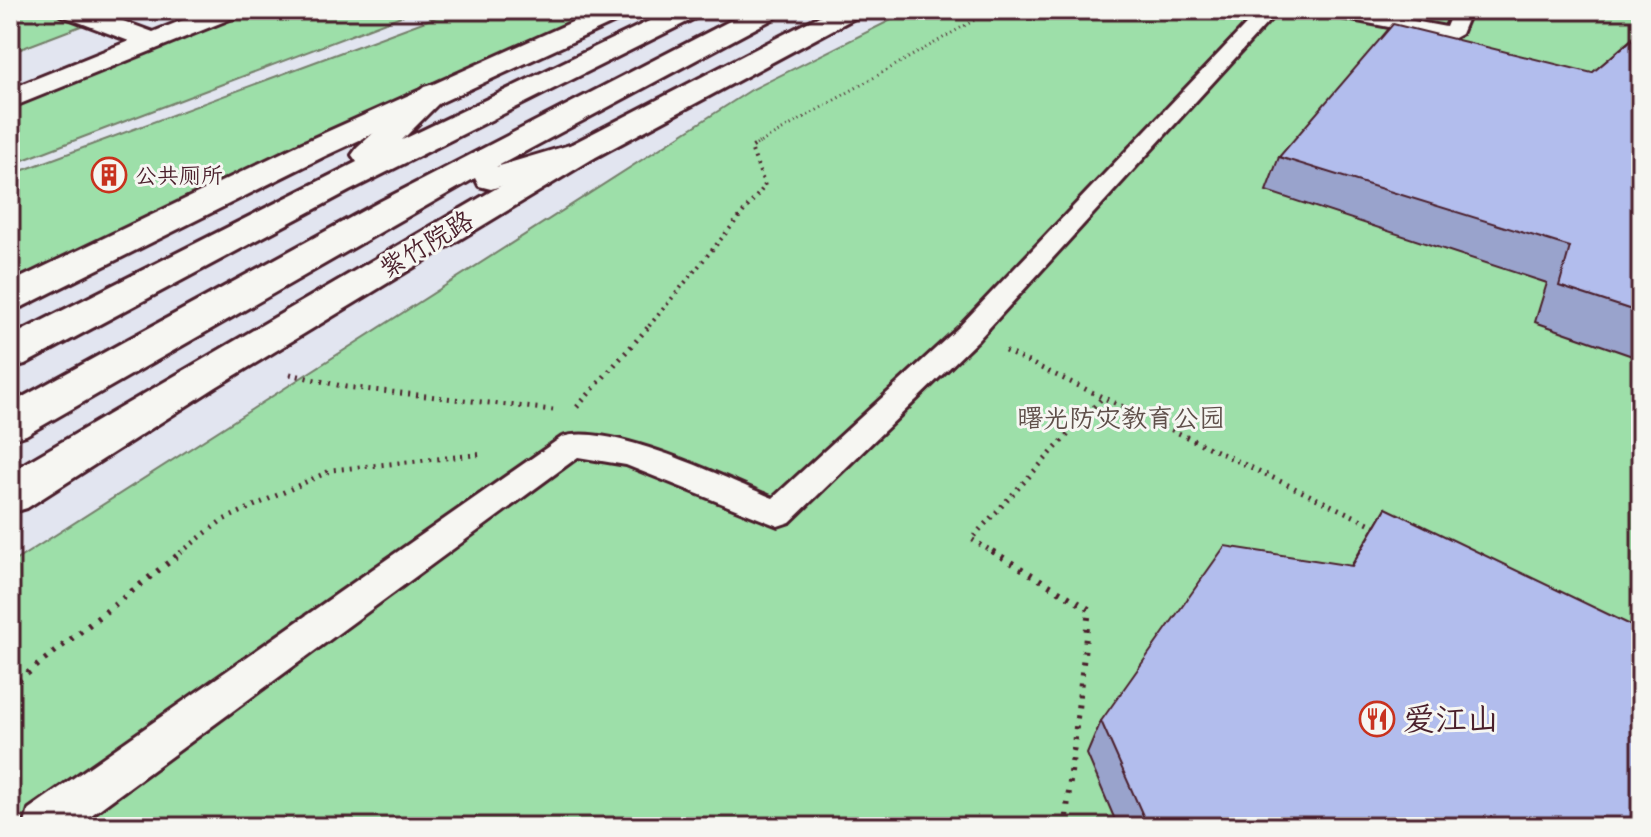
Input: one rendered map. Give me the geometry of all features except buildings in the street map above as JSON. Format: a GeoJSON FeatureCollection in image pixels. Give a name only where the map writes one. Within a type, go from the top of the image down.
{"type":"FeatureCollection","features":[{"type":"Feature","properties":{"kind":"street"},"geometry":{"type":"LineString","coordinates":[[69,10],[153,41]]}},
{"type":"Feature","properties":{"kind":"street"},"geometry":{"type":"LineString","coordinates":[[10,99],[231,10]]}},
{"type":"Feature","properties":{"kind":"street"},"geometry":{"type":"LineString","coordinates":[[10,298],[126,238],[434,93],[621,10]]}},
{"type":"Feature","properties":{"kind":"street"},"geometry":{"type":"LineString","coordinates":[[10,354],[337,184],[692,10]]}},
{"type":"Feature","properties":{"kind":"street","name":"紫竹院路"},"geometry":{"type":"LineString","coordinates":[[10,424],[393,208],[771,10]]}},
{"type":"Feature","properties":{"kind":"street","name":"紫竹院路"},"geometry":{"type":"LineString","coordinates":[[10,495],[201,377],[583,151],[851,10]]}},
{"type":"Feature","properties":{"kind":"street"},"geometry":{"type":"LineString","coordinates":[[337,184],[434,93]]}},
{"type":"Feature","properties":{"kind":"street"},"geometry":{"type":"LineString","coordinates":[[393,208],[583,151]]}},
{"type":"Feature","properties":{"kind":"lane"},"geometry":{"type":"LineString","coordinates":[[44,824],[573,428],[778,513],[968,334],[1270,10]]}},
{"type":"Feature","properties":{"kind":"lane"},"geometry":{"type":"LineString","coordinates":[[1326,10],[1452,34],[1462,10]]}},
{"type":"Feature","properties":{"kind":"path"},"geometry":{"type":"LineString","coordinates":[[275,371],[573,428],[635,343],[765,186],[751,148],[992,10]]}},
{"type":"Feature","properties":{"kind":"path"},"geometry":{"type":"LineString","coordinates":[[968,334],[1386,532]]}},
{"type":"Feature","properties":{"kind":"path"},"geometry":{"type":"LineString","coordinates":[[1039,367],[1103,398]]}},
{"type":"Feature","properties":{"kind":"path"},"geometry":{"type":"LineString","coordinates":[[1065,827],[1089,609],[971,539],[1103,398]]}},
{"type":"Feature","properties":{"kind":"path"},"geometry":{"type":"LineString","coordinates":[[10,687],[221,521],[332,470],[498,453]]}},
{"type":"Feature","properties":{"kind":"green space"},"geometry":{"type":"Polygon","coordinates":[[[40,10],[86,24],[10,53],[10,11],[40,10]]]}},
{"type":"Feature","properties":{"kind":"green space"},"geometry":{"type":"Polygon","coordinates":[[[249,10],[417,10],[10,165],[10,105],[249,10]]]}},
{"type":"Feature","properties":{"kind":"green space"},"geometry":{"type":"Polygon","coordinates":[[[455,10],[620,10],[146,216],[10,287],[10,175],[455,10]]]}},
{"type":"Feature","properties":{"kind":"green space","name":"曙光防灾教育公园"},"geometry":{"type":"Polygon","coordinates":[[[911,10],[1641,10],[1641,827],[10,827],[10,564],[751,90],[911,10]]]}},
{"type":"Feature","properties":{"kind":"place","name":"公共厕所"},"geometry":{"type":"Point","coordinates":[109,175]}},
{"type":"Feature","properties":{"kind":"place","name":"爱江山"},"geometry":{"type":"Point","coordinates":[1377,719]}}]}
